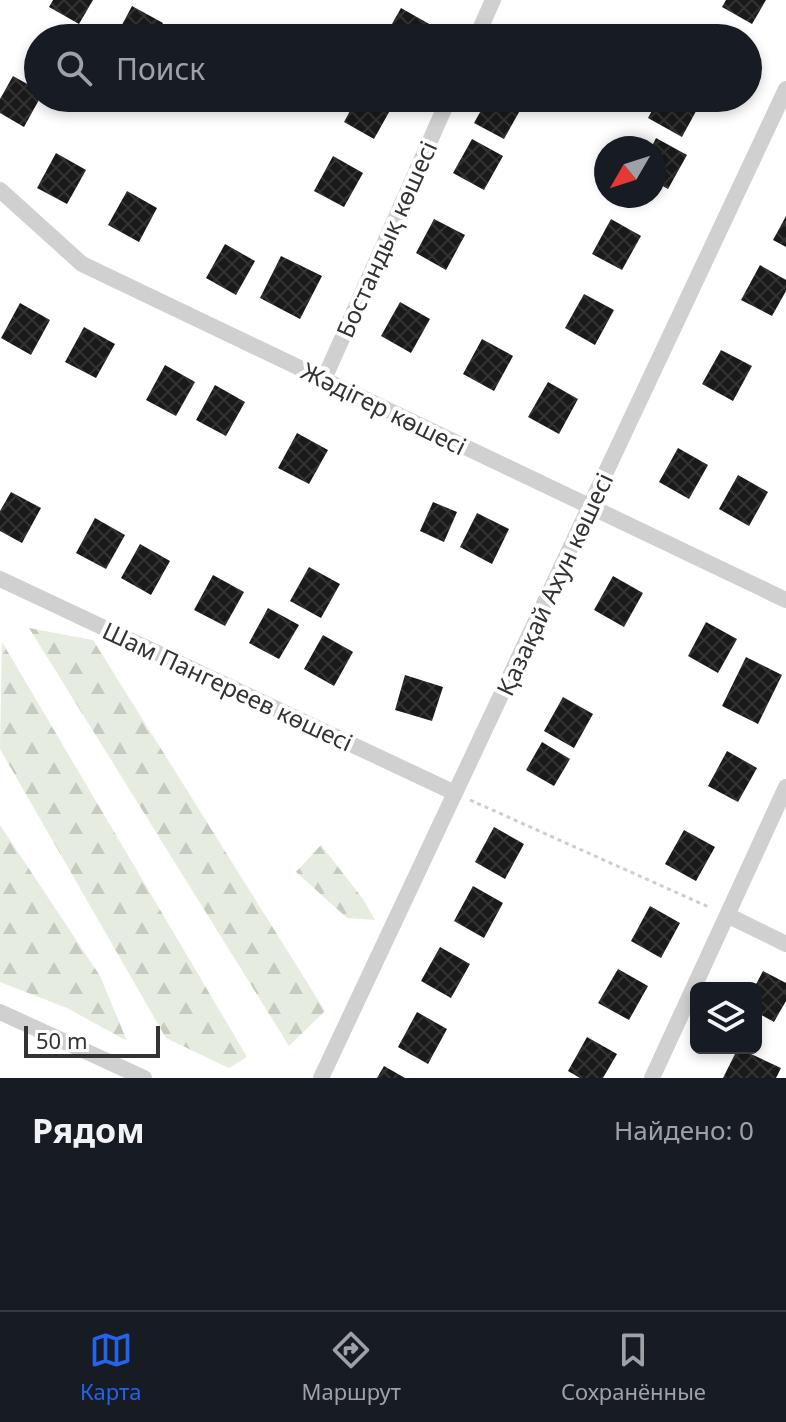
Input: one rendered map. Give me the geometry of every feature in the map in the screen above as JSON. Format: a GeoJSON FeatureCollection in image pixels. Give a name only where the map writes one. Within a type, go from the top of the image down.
{"type":"FeatureCollection","features":[{"type":"Feature","properties":{"kind":"street"},"geometry":{"type":"LineString","coordinates":[[482,24],[493,0]]}},
{"type":"Feature","properties":{"kind":"street","name":"Қазақай Ахун көшесі"},"geometry":{"type":"LineString","coordinates":[[321,1078],[786,89]]}},
{"type":"Feature","properties":{"kind":"street","name":"Бостандық көшесі"},"geometry":{"type":"LineString","coordinates":[[324,379],[443,112]]}},
{"type":"Feature","properties":{"kind":"street","name":"Жәдігер көшесі"},"geometry":{"type":"LineString","coordinates":[[0,190],[82,264],[786,600]]}},
{"type":"Feature","properties":{"kind":"street","name":"Шам Пангереев көшесі"},"geometry":{"type":"LineString","coordinates":[[0,579],[455,793]]}},
{"type":"Feature","properties":{"kind":"street"},"geometry":{"type":"LineString","coordinates":[[652,1078],[786,787]]}},
{"type":"Feature","properties":{"kind":"street"},"geometry":{"type":"LineString","coordinates":[[727,915],[786,944]]}},
{"type":"Feature","properties":{"kind":"street"},"geometry":{"type":"LineString","coordinates":[[0,1012],[144,1078]]}},
{"type":"Feature","properties":{"kind":"path"},"geometry":{"type":"LineString","coordinates":[[455,793],[727,915]]}},
{"type":"Feature","properties":{"kind":"green space"},"geometry":{"type":"Polygon","coordinates":[[[29,628],[93,640],[325,1011],[289,1046],[29,628]]]}},
{"type":"Feature","properties":{"kind":"green space"},"geometry":{"type":"Polygon","coordinates":[[[2,642],[247,1057],[229,1068],[166,1038],[0,749],[2,642]]]}},
{"type":"Feature","properties":{"kind":"green space"},"geometry":{"type":"Polygon","coordinates":[[[0,825],[100,976],[127,1041],[67,1008],[0,982],[0,825]]]}},
{"type":"Feature","properties":{"kind":"green space"},"geometry":{"type":"Polygon","coordinates":[[[321,845],[363,899],[375,920],[347,918],[296,872],[321,845]]]}},
{"type":"Feature","properties":{"kind":"building"},"geometry":{"type":"Polygon","coordinates":[[[53,0],[93,0],[79,24],[49,7],[53,0]]]}},
{"type":"Feature","properties":{"kind":"building"},"geometry":{"type":"Polygon","coordinates":[[[726,0],[766,0],[752,24],[722,7],[726,0]]]}},
{"type":"Feature","properties":{"kind":"building"},"geometry":{"type":"Polygon","coordinates":[[[132,6],[163,23],[162,24],[122,24],[132,6]]]}},
{"type":"Feature","properties":{"kind":"building"},"geometry":{"type":"Polygon","coordinates":[[[401,8],[429,24],[392,24],[401,8]]]}},
{"type":"Feature","properties":{"kind":"building"},"geometry":{"type":"Polygon","coordinates":[[[13,76],[24,82],[24,112],[32,112],[24,127],[0,113],[0,99],[13,76]]]}},
{"type":"Feature","properties":{"kind":"building"},"geometry":{"type":"Polygon","coordinates":[[[349,112],[389,112],[374,139],[344,122],[349,112]]]}},
{"type":"Feature","properties":{"kind":"building"},"geometry":{"type":"Polygon","coordinates":[[[480,112],[519,112],[504,139],[474,123],[480,112]]]}},
{"type":"Feature","properties":{"kind":"building"},"geometry":{"type":"Polygon","coordinates":[[[651,112],[696,112],[682,137],[648,118],[651,112]]]}},
{"type":"Feature","properties":{"kind":"building"},"geometry":{"type":"Polygon","coordinates":[[[472,139],[503,156],[484,190],[453,173],[472,139]]]}},
{"type":"Feature","properties":{"kind":"building"},"geometry":{"type":"Polygon","coordinates":[[[666,143],[687,155],[666,188],[666,143]]]}},
{"type":"Feature","properties":{"kind":"building"},"geometry":{"type":"Polygon","coordinates":[[[56,153],[86,170],[67,204],[37,188],[56,153]]]}},
{"type":"Feature","properties":{"kind":"building"},"geometry":{"type":"Polygon","coordinates":[[[333,156],[363,173],[344,207],[314,191],[333,156]]]}},
{"type":"Feature","properties":{"kind":"building"},"geometry":{"type":"Polygon","coordinates":[[[127,191],[157,208],[139,242],[108,225],[127,191]]]}},
{"type":"Feature","properties":{"kind":"building"},"geometry":{"type":"Polygon","coordinates":[[[786,216],[786,247],[773,240],[786,216]]]}},
{"type":"Feature","properties":{"kind":"building"},"geometry":{"type":"Polygon","coordinates":[[[434,219],[465,235],[446,270],[416,253],[434,219]]]}},
{"type":"Feature","properties":{"kind":"building"},"geometry":{"type":"Polygon","coordinates":[[[611,219],[641,236],[622,270],[592,254],[611,219]]]}},
{"type":"Feature","properties":{"kind":"building"},"geometry":{"type":"Polygon","coordinates":[[[225,244],[255,261],[236,295],[206,278],[225,244]]]}},
{"type":"Feature","properties":{"kind":"building"},"geometry":{"type":"Polygon","coordinates":[[[281,256],[322,276],[300,319],[260,298],[281,256]]]}},
{"type":"Feature","properties":{"kind":"building"},"geometry":{"type":"Polygon","coordinates":[[[760,265],[786,280],[786,291],[772,316],[741,300],[760,265]]]}},
{"type":"Feature","properties":{"kind":"building"},"geometry":{"type":"Polygon","coordinates":[[[584,294],[614,310],[595,345],[565,328],[584,294]]]}},
{"type":"Feature","properties":{"kind":"building"},"geometry":{"type":"Polygon","coordinates":[[[400,302],[430,319],[411,353],[381,336],[400,302]]]}},
{"type":"Feature","properties":{"kind":"building"},"geometry":{"type":"Polygon","coordinates":[[[20,303],[50,320],[31,355],[1,338],[20,303]]]}},
{"type":"Feature","properties":{"kind":"building"},"geometry":{"type":"Polygon","coordinates":[[[84,327],[115,344],[96,378],[65,362],[84,327]]]}},
{"type":"Feature","properties":{"kind":"building"},"geometry":{"type":"Polygon","coordinates":[[[482,339],[513,356],[494,391],[463,374],[482,339]]]}},
{"type":"Feature","properties":{"kind":"building"},"geometry":{"type":"Polygon","coordinates":[[[721,350],[752,366],[733,401],[702,384],[721,350]]]}},
{"type":"Feature","properties":{"kind":"building"},"geometry":{"type":"Polygon","coordinates":[[[165,365],[195,382],[176,416],[146,400],[165,365]]]}},
{"type":"Feature","properties":{"kind":"building"},"geometry":{"type":"Polygon","coordinates":[[[548,382],[578,399],[559,434],[528,417],[548,382]]]}},
{"type":"Feature","properties":{"kind":"building"},"geometry":{"type":"Polygon","coordinates":[[[215,385],[245,402],[226,436],[196,420],[215,385]]]}},
{"type":"Feature","properties":{"kind":"building"},"geometry":{"type":"Polygon","coordinates":[[[297,433],[328,450],[309,484],[278,468],[297,433]]]}},
{"type":"Feature","properties":{"kind":"building"},"geometry":{"type":"Polygon","coordinates":[[[678,448],[708,465],[689,499],[659,482],[678,448]]]}},
{"type":"Feature","properties":{"kind":"building"},"geometry":{"type":"Polygon","coordinates":[[[738,475],[768,492],[749,526],[719,509],[738,475]]]}},
{"type":"Feature","properties":{"kind":"building"},"geometry":{"type":"Polygon","coordinates":[[[11,492],[41,508],[22,543],[0,531],[0,511],[11,492]]]}},
{"type":"Feature","properties":{"kind":"building"},"geometry":{"type":"Polygon","coordinates":[[[433,502],[457,512],[444,542],[420,531],[433,502]]]}},
{"type":"Feature","properties":{"kind":"building"},"geometry":{"type":"Polygon","coordinates":[[[477,513],[509,529],[492,564],[460,547],[477,513]]]}},
{"type":"Feature","properties":{"kind":"building"},"geometry":{"type":"Polygon","coordinates":[[[95,518],[125,535],[106,569],[76,553],[95,518]]]}},
{"type":"Feature","properties":{"kind":"building"},"geometry":{"type":"Polygon","coordinates":[[[140,544],[170,561],[151,595],[121,578],[140,544]]]}},
{"type":"Feature","properties":{"kind":"building"},"geometry":{"type":"Polygon","coordinates":[[[309,567],[340,584],[321,618],[290,601],[309,567]]]}},
{"type":"Feature","properties":{"kind":"building"},"geometry":{"type":"Polygon","coordinates":[[[213,575],[244,592],[225,626],[194,610],[213,575]]]}},
{"type":"Feature","properties":{"kind":"building"},"geometry":{"type":"Polygon","coordinates":[[[613,576],[643,593],[624,627],[594,610],[613,576]]]}},
{"type":"Feature","properties":{"kind":"building"},"geometry":{"type":"Polygon","coordinates":[[[268,608],[299,625],[279,659],[249,643],[268,608]]]}},
{"type":"Feature","properties":{"kind":"building"},"geometry":{"type":"Polygon","coordinates":[[[706,622],[737,639],[718,673],[688,656],[706,622]]]}},
{"type":"Feature","properties":{"kind":"building"},"geometry":{"type":"Polygon","coordinates":[[[323,635],[353,652],[334,686],[304,669],[323,635]]]}},
{"type":"Feature","properties":{"kind":"building"},"geometry":{"type":"Polygon","coordinates":[[[746,657],[782,675],[758,724],[722,706],[746,657]]]}},
{"type":"Feature","properties":{"kind":"building"},"geometry":{"type":"Polygon","coordinates":[[[405,675],[443,687],[432,721],[395,710],[405,675]]]}},
{"type":"Feature","properties":{"kind":"building"},"geometry":{"type":"Polygon","coordinates":[[[563,697],[593,714],[574,748],[544,731],[563,697]]]}},
{"type":"Feature","properties":{"kind":"building"},"geometry":{"type":"Polygon","coordinates":[[[542,742],[570,759],[554,786],[526,770],[542,742]]]}},
{"type":"Feature","properties":{"kind":"building"},"geometry":{"type":"Polygon","coordinates":[[[727,751],[757,768],[738,802],[708,786],[727,751]]]}},
{"type":"Feature","properties":{"kind":"building"},"geometry":{"type":"Polygon","coordinates":[[[494,827],[524,844],[505,879],[475,862],[494,827]]]}},
{"type":"Feature","properties":{"kind":"building"},"geometry":{"type":"Polygon","coordinates":[[[684,830],[715,847],[696,881],[665,864],[684,830]]]}},
{"type":"Feature","properties":{"kind":"building"},"geometry":{"type":"Polygon","coordinates":[[[473,886],[503,903],[484,938],[454,921],[473,886]]]}},
{"type":"Feature","properties":{"kind":"building"},"geometry":{"type":"Polygon","coordinates":[[[650,906],[680,923],[661,958],[631,941],[650,906]]]}},
{"type":"Feature","properties":{"kind":"building"},"geometry":{"type":"Polygon","coordinates":[[[440,947],[470,964],[451,998],[421,981],[440,947]]]}},
{"type":"Feature","properties":{"kind":"building"},"geometry":{"type":"Polygon","coordinates":[[[618,969],[648,986],[629,1020],[598,1003],[618,969]]]}},
{"type":"Feature","properties":{"kind":"building"},"geometry":{"type":"Polygon","coordinates":[[[763,971],[786,983],[786,1001],[774,1022],[762,1015],[762,982],[757,982],[763,971]]]}},
{"type":"Feature","properties":{"kind":"building"},"geometry":{"type":"Polygon","coordinates":[[[417,1012],[447,1029],[428,1064],[398,1047],[417,1012]]]}},
{"type":"Feature","properties":{"kind":"building"},"geometry":{"type":"Polygon","coordinates":[[[587,1037],[617,1054],[603,1078],[580,1078],[568,1071],[587,1037]]]}},
{"type":"Feature","properties":{"kind":"building"},"geometry":{"type":"Polygon","coordinates":[[[735,1054],[751,1054],[781,1068],[776,1078],[723,1078],[735,1054]]]}},
{"type":"Feature","properties":{"kind":"building"},"geometry":{"type":"Polygon","coordinates":[[[384,1066],[405,1078],[377,1078],[384,1066]]]}}]}
